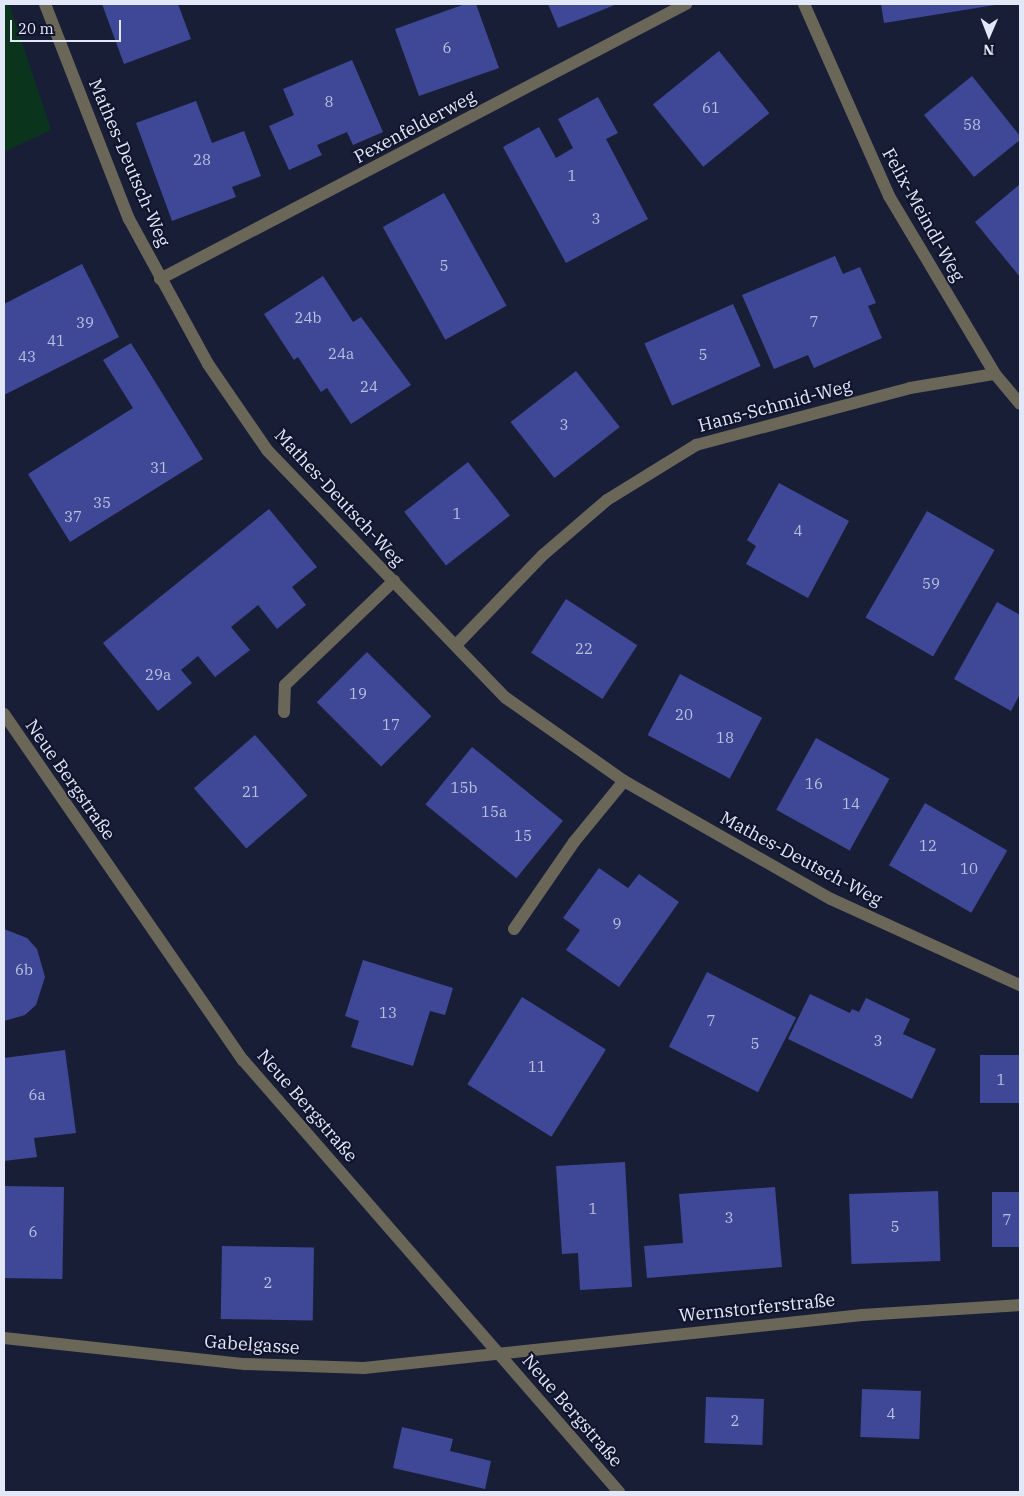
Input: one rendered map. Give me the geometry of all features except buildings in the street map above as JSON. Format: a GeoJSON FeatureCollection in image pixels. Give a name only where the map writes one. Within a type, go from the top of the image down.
{"type":"FeatureCollection","features":[{"type":"Feature","properties":{"kind":"street","name":"Mathes-Deutsch-Weg"},"geometry":{"type":"LineString","coordinates":[[45,4],[129,219],[208,364],[266,450],[456,644],[506,698],[624,781],[831,899],[1020,985]]}},
{"type":"Feature","properties":{"kind":"street","name":"Pexenfelderweg"},"geometry":{"type":"LineString","coordinates":[[160,279],[686,4]]}},
{"type":"Feature","properties":{"kind":"street","name":"Felix-Meindl-Weg"},"geometry":{"type":"LineString","coordinates":[[804,4],[888,196],[995,374],[1020,404]]}},
{"type":"Feature","properties":{"kind":"street","name":"Hans-Schmid-Weg"},"geometry":{"type":"LineString","coordinates":[[456,644],[543,555],[607,500],[696,445],[910,388],[995,374]]}},
{"type":"Feature","properties":{"kind":"street"},"geometry":{"type":"LineString","coordinates":[[284,712],[285,685],[394,581]]}},
{"type":"Feature","properties":{"kind":"street","name":"Neue Bergstraße"},"geometry":{"type":"LineString","coordinates":[[4,714],[243,1060],[619,1492]]}},
{"type":"Feature","properties":{"kind":"street"},"geometry":{"type":"LineString","coordinates":[[514,929],[574,842],[624,781]]}},
{"type":"Feature","properties":{"kind":"street","name":"Wernstorferstraße"},"geometry":{"type":"LineString","coordinates":[[498,1352],[862,1315],[1020,1306]]}},
{"type":"Feature","properties":{"kind":"street","name":"Gabelgasse"},"geometry":{"type":"LineString","coordinates":[[4,1338],[274,1365],[364,1368],[498,1352]]}},
{"type":"Feature","properties":{"kind":"green space"},"geometry":{"type":"Polygon","coordinates":[[[4,4],[9,4],[51,130],[4,152],[4,4]]]}}]}
